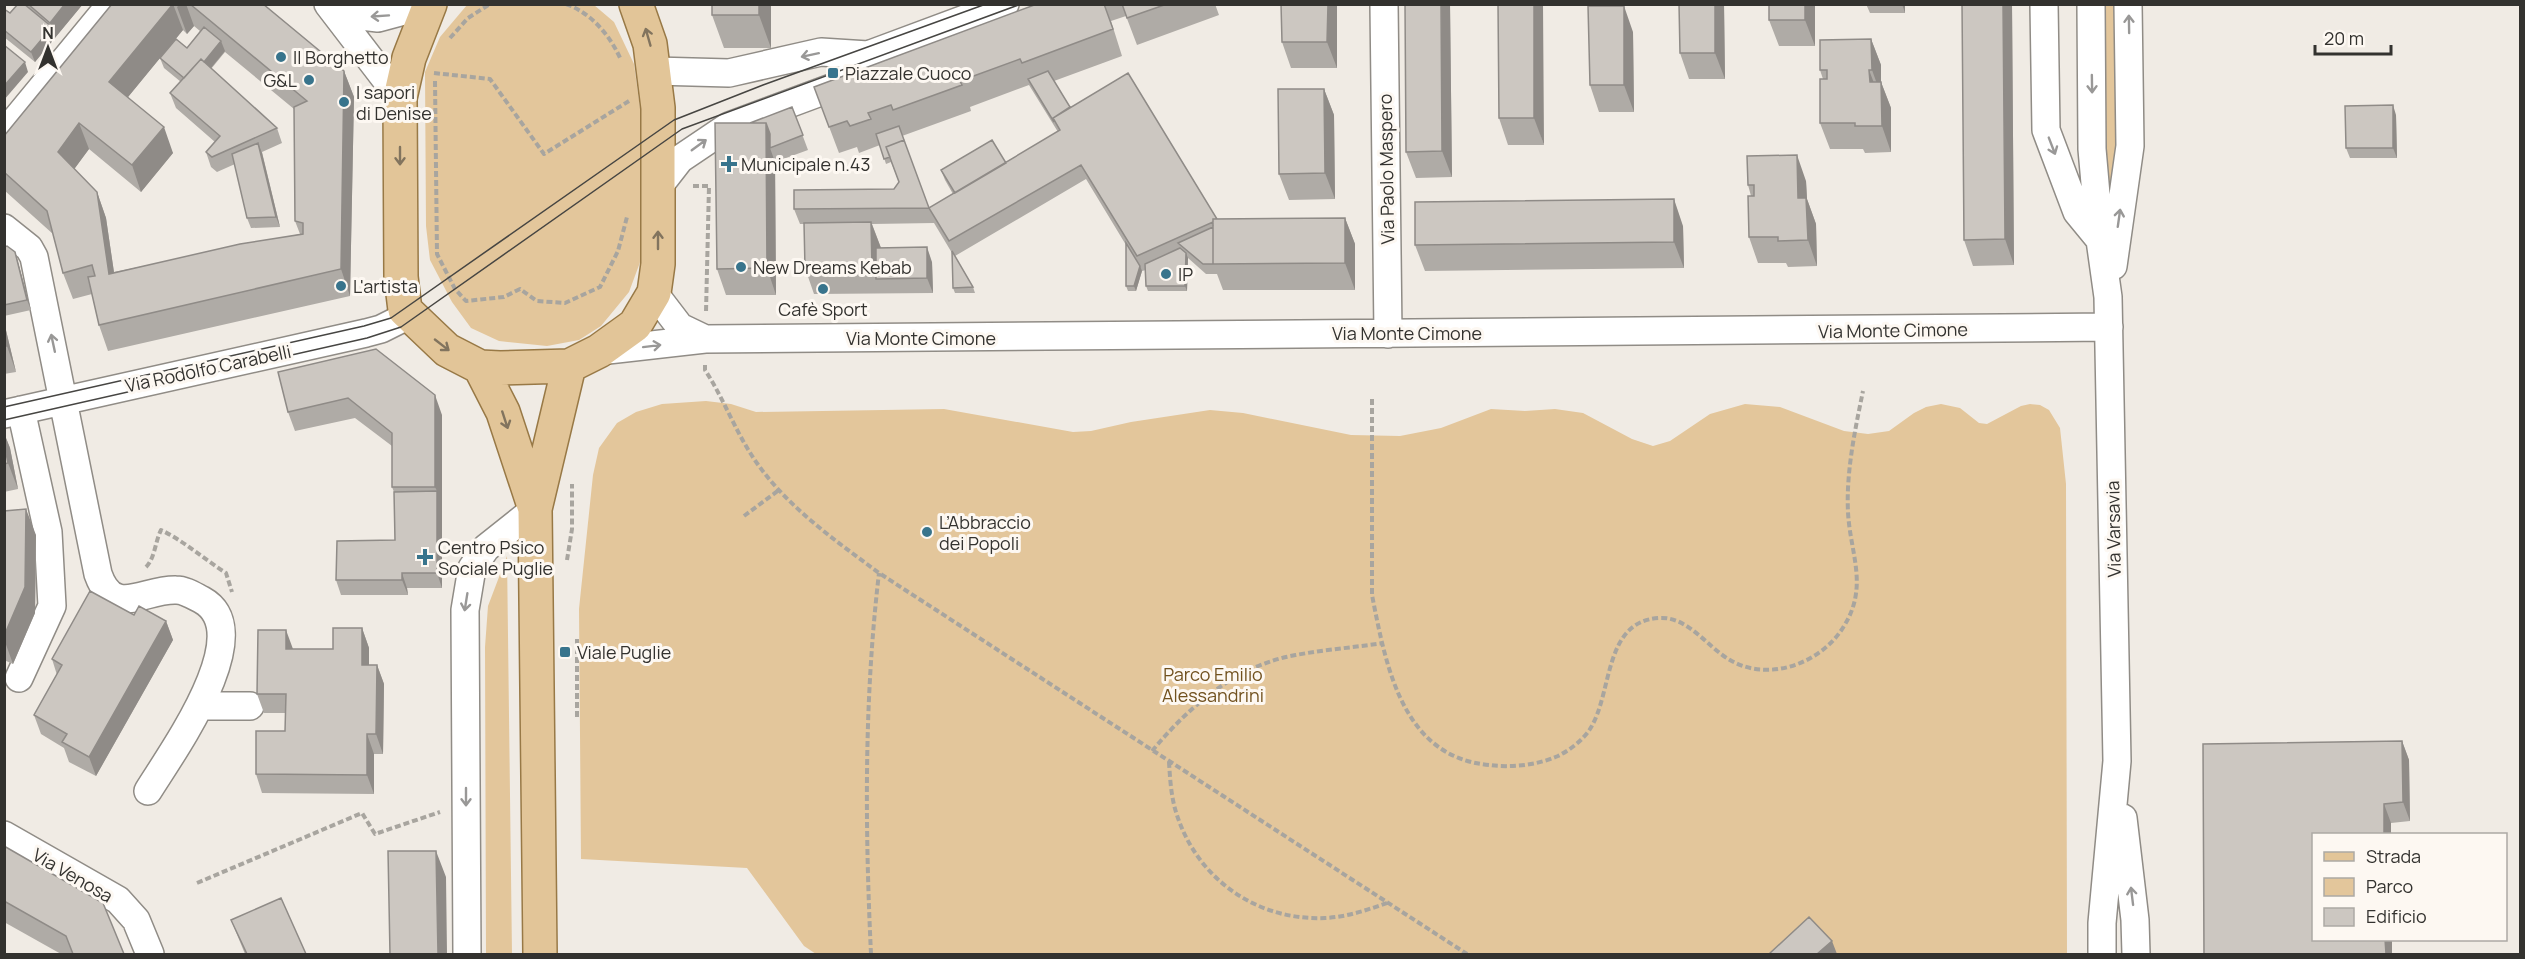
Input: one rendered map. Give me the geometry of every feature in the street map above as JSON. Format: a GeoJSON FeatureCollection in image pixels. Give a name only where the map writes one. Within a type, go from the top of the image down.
{"type":"FeatureCollection","features":[{"type":"Feature","properties":{"kind":"main road"},"geometry":{"type":"LineString","coordinates":[[430,4],[410,58],[400,98],[401,277],[405,310],[447,350],[480,367],[569,366],[598,351],[635,325],[654,293],[658,264],[659,135],[640,69],[647,32],[636,4]]}},
{"type":"Feature","properties":{"kind":"main road"},"geometry":{"type":"LineString","coordinates":[[540,954],[535,509],[569,366]]}},
{"type":"Feature","properties":{"kind":"main road"},"geometry":{"type":"LineString","coordinates":[[480,367],[502,412],[535,509]]}},
{"type":"Feature","properties":{"kind":"street"},"geometry":{"type":"LineString","coordinates":[[4,134],[111,4]]}},
{"type":"Feature","properties":{"kind":"street"},"geometry":{"type":"LineString","coordinates":[[329,4],[362,16],[378,18],[430,4]]}},
{"type":"Feature","properties":{"kind":"street"},"geometry":{"type":"LineString","coordinates":[[329,4],[400,98]]}},
{"type":"Feature","properties":{"kind":"street"},"geometry":{"type":"LineString","coordinates":[[640,69],[729,74],[821,52],[868,55],[1005,4]]}},
{"type":"Feature","properties":{"kind":"street","name":"Via Paolo Maspero"},"geometry":{"type":"LineString","coordinates":[[1384,4],[1388,334]]}},
{"type":"Feature","properties":{"kind":"street"},"geometry":{"type":"LineString","coordinates":[[2044,4],[2046,130],[2077,212],[2100,240]]}},
{"type":"Feature","properties":{"kind":"street","name":"Via Varsavia"},"geometry":{"type":"LineString","coordinates":[[2091,4],[2092,149],[2100,240],[2109,297]]}},
{"type":"Feature","properties":{"kind":"street","name":"Via Varsavia"},"geometry":{"type":"LineString","coordinates":[[2102,954],[2102,923],[2116,761],[2109,297],[2130,146],[2128,4]]}},
{"type":"Feature","properties":{"kind":"street"},"geometry":{"type":"LineString","coordinates":[[658,186],[680,159],[714,135],[729,126],[842,84],[868,55]]}},
{"type":"Feature","properties":{"kind":"street"},"geometry":{"type":"LineString","coordinates":[[4,228],[29,249],[34,257],[65,400],[98,574],[104,590],[113,597],[127,600],[157,592],[177,590],[208,604],[218,618],[221,634],[220,652],[200,706],[148,791]]}},
{"type":"Feature","properties":{"kind":"street","name":"Via Monte Cimone"},"geometry":{"type":"LineString","coordinates":[[654,293],[680,327],[705,340]]}},
{"type":"Feature","properties":{"kind":"street","name":"Via Rodolfo Carabelli"},"geometry":{"type":"LineString","coordinates":[[13,412],[374,331],[409,315]]}},
{"type":"Feature","properties":{"kind":"street","name":"Via Monte Cimone"},"geometry":{"type":"LineString","coordinates":[[598,351],[705,340],[2109,327]]}},
{"type":"Feature","properties":{"kind":"street"},"geometry":{"type":"LineString","coordinates":[[13,412],[48,532],[52,606],[19,678]]}},
{"type":"Feature","properties":{"kind":"street"},"geometry":{"type":"LineString","coordinates":[[467,954],[465,610],[472,568],[486,548],[535,509]]}},
{"type":"Feature","properties":{"kind":"street"},"geometry":{"type":"LineString","coordinates":[[200,706],[250,706]]}},
{"type":"Feature","properties":{"kind":"street","name":"Via Varsavia"},"geometry":{"type":"LineString","coordinates":[[2116,761],[2135,920],[2136,954]]}},
{"type":"Feature","properties":{"kind":"street","name":"Via Venosa"},"geometry":{"type":"LineString","coordinates":[[4,835],[118,900],[136,920],[150,954]]}},
{"type":"Feature","properties":{"kind":"path"},"geometry":{"type":"LineString","coordinates":[[447,41],[468,18],[490,4]]}},
{"type":"Feature","properties":{"kind":"path"},"geometry":{"type":"LineString","coordinates":[[566,4],[587,16],[605,32],[616,48],[640,69]]}},
{"type":"Feature","properties":{"kind":"path"},"geometry":{"type":"LineString","coordinates":[[437,65],[435,74],[437,254],[454,289],[466,301],[504,297],[520,289],[537,301],[565,303],[600,287],[618,251],[630,209]]}},
{"type":"Feature","properties":{"kind":"path"},"geometry":{"type":"LineString","coordinates":[[435,74],[490,79],[544,154],[633,99]]}},
{"type":"Feature","properties":{"kind":"path"},"geometry":{"type":"LineString","coordinates":[[709,186],[705,370],[749,452],[779,490],[820,529],[879,573],[1467,954]]}},
{"type":"Feature","properties":{"kind":"path"},"geometry":{"type":"LineString","coordinates":[[1372,399],[1372,595],[1399,697],[1425,737],[1440,750],[1456,759],[1496,766],[1539,762],[1558,756],[1574,746],[1590,730],[1602,704],[1613,656],[1620,641],[1632,627],[1644,620],[1661,618],[1676,620],[1731,661],[1748,668],[1771,669],[1798,665],[1817,655],[1832,642],[1845,626],[1858,588],[1858,568],[1848,512],[1853,449],[1863,391]]}},
{"type":"Feature","properties":{"kind":"path"},"geometry":{"type":"LineString","coordinates":[[744,516],[779,490]]}},
{"type":"Feature","properties":{"kind":"path"},"geometry":{"type":"LineString","coordinates":[[871,954],[867,765],[873,621],[879,573]]}},
{"type":"Feature","properties":{"kind":"path"},"geometry":{"type":"LineString","coordinates":[[576,639],[577,717]]}},
{"type":"Feature","properties":{"kind":"path"},"geometry":{"type":"LineString","coordinates":[[1152,751],[1188,711],[1222,685],[1243,673],[1287,657],[1383,643]]}},
{"type":"Feature","properties":{"kind":"path"},"geometry":{"type":"LineString","coordinates":[[1169,761],[1175,811],[1185,837],[1200,861],[1220,883],[1242,899],[1269,910],[1300,918],[1326,918],[1356,914],[1387,903]]}},
{"type":"Feature","properties":{"kind":"path"},"geometry":{"type":"LineString","coordinates":[[197,883],[362,813],[375,834],[449,809]]}},
{"type":"Feature","properties":{"kind":"green space"},"geometry":{"type":"Polygon","coordinates":[[[467,5],[594,5],[614,22],[634,64],[640,108],[644,214],[642,257],[629,292],[601,326],[579,340],[547,346],[499,341],[471,328],[452,302],[430,260],[426,226],[425,72],[440,37],[467,5]]]}},
{"type":"Feature","properties":{"kind":"green space"},"geometry":{"type":"Polygon","coordinates":[[[2104,5],[2115,5],[2117,156],[2108,190],[2105,191],[2104,5]]]}},
{"type":"Feature","properties":{"kind":"green space","name":"Parco Emilio Alessandrini"},"geometry":{"type":"Polygon","coordinates":[[[706,401],[731,404],[756,412],[944,409],[1073,432],[1091,431],[1131,422],[1210,410],[1243,413],[1351,435],[1400,436],[1441,428],[1491,409],[1525,411],[1555,409],[1583,413],[1632,439],[1653,446],[1670,441],[1710,414],[1745,404],[1780,407],[1844,431],[1868,434],[1889,431],[1914,413],[1926,407],[1941,404],[1960,408],[1979,423],[1987,424],[2021,406],[2040,405],[2049,410],[2060,428],[2066,484],[2067,954],[816,954],[804,946],[747,868],[581,859],[579,609],[593,475],[599,448],[617,423],[636,412],[662,404],[706,401]]]}},
{"type":"Feature","properties":{"kind":"green space"},"geometry":{"type":"Polygon","coordinates":[[[507,556],[512,954],[486,954],[485,647],[488,606],[507,556]]]}},
{"type":"Feature","properties":{"kind":"building"},"geometry":{"type":"Polygon","coordinates":[[[18,4],[24,4],[52,27],[31,52],[4,30],[4,9],[10,13],[18,4]]]}},
{"type":"Feature","properties":{"kind":"building"},"geometry":{"type":"Polygon","coordinates":[[[28,4],[65,4],[50,23],[28,4]]]}},
{"type":"Feature","properties":{"kind":"building"},"geometry":{"type":"Polygon","coordinates":[[[112,4],[173,4],[109,82],[164,127],[132,165],[79,123],[58,152],[97,192],[109,274],[240,244],[303,234],[303,223],[295,221],[294,107],[307,101],[190,4],[263,4],[344,71],[341,269],[99,325],[88,277],[95,276],[92,265],[63,273],[47,211],[4,172],[4,136],[112,4]]]}},
{"type":"Feature","properties":{"kind":"building"},"geometry":{"type":"Polygon","coordinates":[[[712,4],[759,4],[759,15],[712,15],[712,4]]]}},
{"type":"Feature","properties":{"kind":"building"},"geometry":{"type":"Polygon","coordinates":[[[1037,4],[1104,4],[1113,29],[1022,63],[1020,59],[960,81],[962,85],[893,110],[891,105],[868,113],[871,119],[850,126],[847,121],[829,127],[814,87],[1037,4]]]}},
{"type":"Feature","properties":{"kind":"building"},"geometry":{"type":"Polygon","coordinates":[[[1122,4],[1167,4],[1127,18],[1122,4]]]}},
{"type":"Feature","properties":{"kind":"building"},"geometry":{"type":"Polygon","coordinates":[[[1281,4],[1328,4],[1327,42],[1282,42],[1281,4]]]}},
{"type":"Feature","properties":{"kind":"building"},"geometry":{"type":"Polygon","coordinates":[[[1405,4],[1441,4],[1442,151],[1406,152],[1405,4]]]}},
{"type":"Feature","properties":{"kind":"building"},"geometry":{"type":"Polygon","coordinates":[[[1498,4],[1534,4],[1534,118],[1499,118],[1498,4]]]}},
{"type":"Feature","properties":{"kind":"building"},"geometry":{"type":"Polygon","coordinates":[[[1679,4],[1715,4],[1715,53],[1680,53],[1679,4]]]}},
{"type":"Feature","properties":{"kind":"building"},"geometry":{"type":"Polygon","coordinates":[[[1769,4],[1805,4],[1805,20],[1769,20],[1769,4]]]}},
{"type":"Feature","properties":{"kind":"building"},"geometry":{"type":"Polygon","coordinates":[[[1962,4],[2003,4],[2005,239],[1964,240],[1962,4]]]}},
{"type":"Feature","properties":{"kind":"building"},"geometry":{"type":"Polygon","coordinates":[[[1588,6],[1624,6],[1624,85],[1590,85],[1588,6]]]}},
{"type":"Feature","properties":{"kind":"building"},"geometry":{"type":"Polygon","coordinates":[[[204,27],[221,41],[204,62],[201,59],[184,78],[160,58],[176,39],[187,48],[204,27]]]}},
{"type":"Feature","properties":{"kind":"building"},"geometry":{"type":"Polygon","coordinates":[[[1871,39],[1870,82],[1881,82],[1882,126],[1820,123],[1820,79],[1827,79],[1827,70],[1820,70],[1820,40],[1871,39]]]}},
{"type":"Feature","properties":{"kind":"building"},"geometry":{"type":"Polygon","coordinates":[[[4,45],[25,62],[4,86],[4,45]]]}},
{"type":"Feature","properties":{"kind":"building"},"geometry":{"type":"Polygon","coordinates":[[[201,59],[277,128],[212,157],[206,152],[220,136],[170,93],[201,59]]]}},
{"type":"Feature","properties":{"kind":"building"},"geometry":{"type":"Polygon","coordinates":[[[1048,71],[1070,107],[1053,118],[1054,122],[1028,79],[1048,71]]]}},
{"type":"Feature","properties":{"kind":"building"},"geometry":{"type":"Polygon","coordinates":[[[1128,73],[1217,219],[1137,256],[1081,165],[949,241],[929,208],[1060,130],[1053,118],[1128,73]]]}},
{"type":"Feature","properties":{"kind":"building"},"geometry":{"type":"Polygon","coordinates":[[[1278,89],[1324,89],[1325,173],[1279,174],[1278,89]]]}},
{"type":"Feature","properties":{"kind":"building"},"geometry":{"type":"Polygon","coordinates":[[[2393,105],[2393,148],[2346,148],[2345,106],[2393,105]]]}},
{"type":"Feature","properties":{"kind":"building"},"geometry":{"type":"Polygon","coordinates":[[[792,107],[803,135],[770,148],[770,134],[766,123],[750,123],[792,107]]]}},
{"type":"Feature","properties":{"kind":"building"},"geometry":{"type":"Polygon","coordinates":[[[715,123],[766,123],[767,268],[717,269],[715,123]]]}},
{"type":"Feature","properties":{"kind":"building"},"geometry":{"type":"Polygon","coordinates":[[[899,126],[904,140],[886,147],[890,157],[884,159],[876,134],[899,126]]]}},
{"type":"Feature","properties":{"kind":"building"},"geometry":{"type":"Polygon","coordinates":[[[904,140],[929,208],[794,209],[794,190],[894,189],[899,182],[886,147],[904,140]]]}},
{"type":"Feature","properties":{"kind":"building"},"geometry":{"type":"Polygon","coordinates":[[[992,140],[1006,163],[955,193],[941,170],[992,140]]]}},
{"type":"Feature","properties":{"kind":"building"},"geometry":{"type":"Polygon","coordinates":[[[258,143],[276,217],[247,218],[232,154],[258,143]]]}},
{"type":"Feature","properties":{"kind":"building"},"geometry":{"type":"Polygon","coordinates":[[[1797,155],[1798,198],[1806,198],[1808,240],[1778,241],[1778,237],[1749,237],[1748,196],[1754,196],[1754,185],[1748,185],[1747,156],[1797,155]]]}},
{"type":"Feature","properties":{"kind":"building"},"geometry":{"type":"Polygon","coordinates":[[[1674,199],[1674,242],[1415,245],[1415,202],[1674,199]]]}},
{"type":"Feature","properties":{"kind":"building"},"geometry":{"type":"Polygon","coordinates":[[[1345,218],[1345,263],[1213,264],[1213,219],[1345,218]]]}},
{"type":"Feature","properties":{"kind":"building"},"geometry":{"type":"Polygon","coordinates":[[[871,222],[872,267],[805,268],[804,223],[871,222]]]}},
{"type":"Feature","properties":{"kind":"building"},"geometry":{"type":"Polygon","coordinates":[[[1213,227],[1213,264],[1203,264],[1178,243],[1213,227]]]}},
{"type":"Feature","properties":{"kind":"building"},"geometry":{"type":"Polygon","coordinates":[[[1126,243],[1140,266],[1134,286],[1126,286],[1126,243]]]}},
{"type":"Feature","properties":{"kind":"building"},"geometry":{"type":"Polygon","coordinates":[[[7,246],[15,252],[27,300],[4,305],[4,247],[7,246]]]}},
{"type":"Feature","properties":{"kind":"building"},"geometry":{"type":"Polygon","coordinates":[[[927,247],[927,278],[876,279],[876,248],[927,247]]]}},
{"type":"Feature","properties":{"kind":"building"},"geometry":{"type":"Polygon","coordinates":[[[1180,248],[1186,253],[1185,286],[1146,286],[1145,264],[1180,248]]]}},
{"type":"Feature","properties":{"kind":"building"},"geometry":{"type":"Polygon","coordinates":[[[952,251],[973,287],[953,288],[952,251]]]}},
{"type":"Feature","properties":{"kind":"building"},"geometry":{"type":"Polygon","coordinates":[[[376,349],[435,395],[435,487],[392,487],[392,433],[348,398],[288,412],[278,372],[376,349]]]}},
{"type":"Feature","properties":{"kind":"building"},"geometry":{"type":"Polygon","coordinates":[[[4,443],[8,463],[4,464],[4,443]]]}},
{"type":"Feature","properties":{"kind":"building"},"geometry":{"type":"Polygon","coordinates":[[[437,491],[437,573],[402,573],[402,580],[336,580],[337,541],[395,540],[394,492],[437,491]]]}},
{"type":"Feature","properties":{"kind":"building"},"geometry":{"type":"Polygon","coordinates":[[[26,509],[25,587],[4,636],[4,511],[26,509]]]}},
{"type":"Feature","properties":{"kind":"building"},"geometry":{"type":"Polygon","coordinates":[[[90,591],[134,615],[139,606],[166,621],[89,757],[62,742],[67,734],[34,715],[62,665],[52,659],[90,591]]]}},
{"type":"Feature","properties":{"kind":"building"},"geometry":{"type":"Polygon","coordinates":[[[333,628],[362,628],[362,665],[377,665],[376,734],[367,734],[367,775],[256,774],[256,731],[285,731],[286,694],[257,694],[258,630],[286,630],[286,649],[333,649],[333,628]]]}},
{"type":"Feature","properties":{"kind":"building"},"geometry":{"type":"Polygon","coordinates":[[[2402,741],[2403,802],[2384,804],[2384,833],[2312,833],[2312,941],[2385,941],[2386,954],[2204,954],[2203,744],[2402,741]]]}},
{"type":"Feature","properties":{"kind":"building"},"geometry":{"type":"Polygon","coordinates":[[[4,846],[103,903],[124,954],[73,954],[66,936],[4,901],[4,846]]]}},
{"type":"Feature","properties":{"kind":"building"},"geometry":{"type":"Polygon","coordinates":[[[388,851],[436,851],[438,954],[390,954],[388,851]]]}},
{"type":"Feature","properties":{"kind":"building"},"geometry":{"type":"Polygon","coordinates":[[[281,898],[306,954],[247,954],[231,920],[281,898]]]}},
{"type":"Feature","properties":{"kind":"building"},"geometry":{"type":"Polygon","coordinates":[[[1809,917],[1832,941],[1817,954],[1769,954],[1809,917]]]}},
{"type":"Feature","properties":{"kind":"tram line"},"geometry":{"type":"LineString","coordinates":[[4,407],[391,318],[674,120],[986,4]]}},
{"type":"Feature","properties":{"kind":"tram line"},"geometry":{"type":"LineString","coordinates":[[4,420],[367,338],[401,327],[682,129],[1021,4]]}},
{"type":"Feature","properties":{"kind":"place","name":"Il Borghetto"},"geometry":{"type":"Point","coordinates":[281,57]}},
{"type":"Feature","properties":{"kind":"place","name":"Piazzale Cuoco"},"geometry":{"type":"Point","coordinates":[833,73]}},
{"type":"Feature","properties":{"kind":"place","name":"G&L"},"geometry":{"type":"Point","coordinates":[309,80]}},
{"type":"Feature","properties":{"kind":"place","name":"I sapori di Denise"},"geometry":{"type":"Point","coordinates":[344,102]}},
{"type":"Feature","properties":{"kind":"place","name":"Municipale n.43"},"geometry":{"type":"Point","coordinates":[729,164]}},
{"type":"Feature","properties":{"kind":"place","name":"New Dreams Kebab"},"geometry":{"type":"Point","coordinates":[741,267]}},
{"type":"Feature","properties":{"kind":"place","name":"IP"},"geometry":{"type":"Point","coordinates":[1166,274]}},
{"type":"Feature","properties":{"kind":"place","name":"L'artista"},"geometry":{"type":"Point","coordinates":[341,286]}},
{"type":"Feature","properties":{"kind":"place","name":"Cafè Sport"},"geometry":{"type":"Point","coordinates":[823,289]}},
{"type":"Feature","properties":{"kind":"place","name":"L’Abbraccio dei Popoli"},"geometry":{"type":"Point","coordinates":[927,532]}},
{"type":"Feature","properties":{"kind":"place","name":"Centro Psico Sociale Puglie"},"geometry":{"type":"Point","coordinates":[425,557]}},
{"type":"Feature","properties":{"kind":"place","name":"Viale Puglie"},"geometry":{"type":"Point","coordinates":[565,652]}}]}
